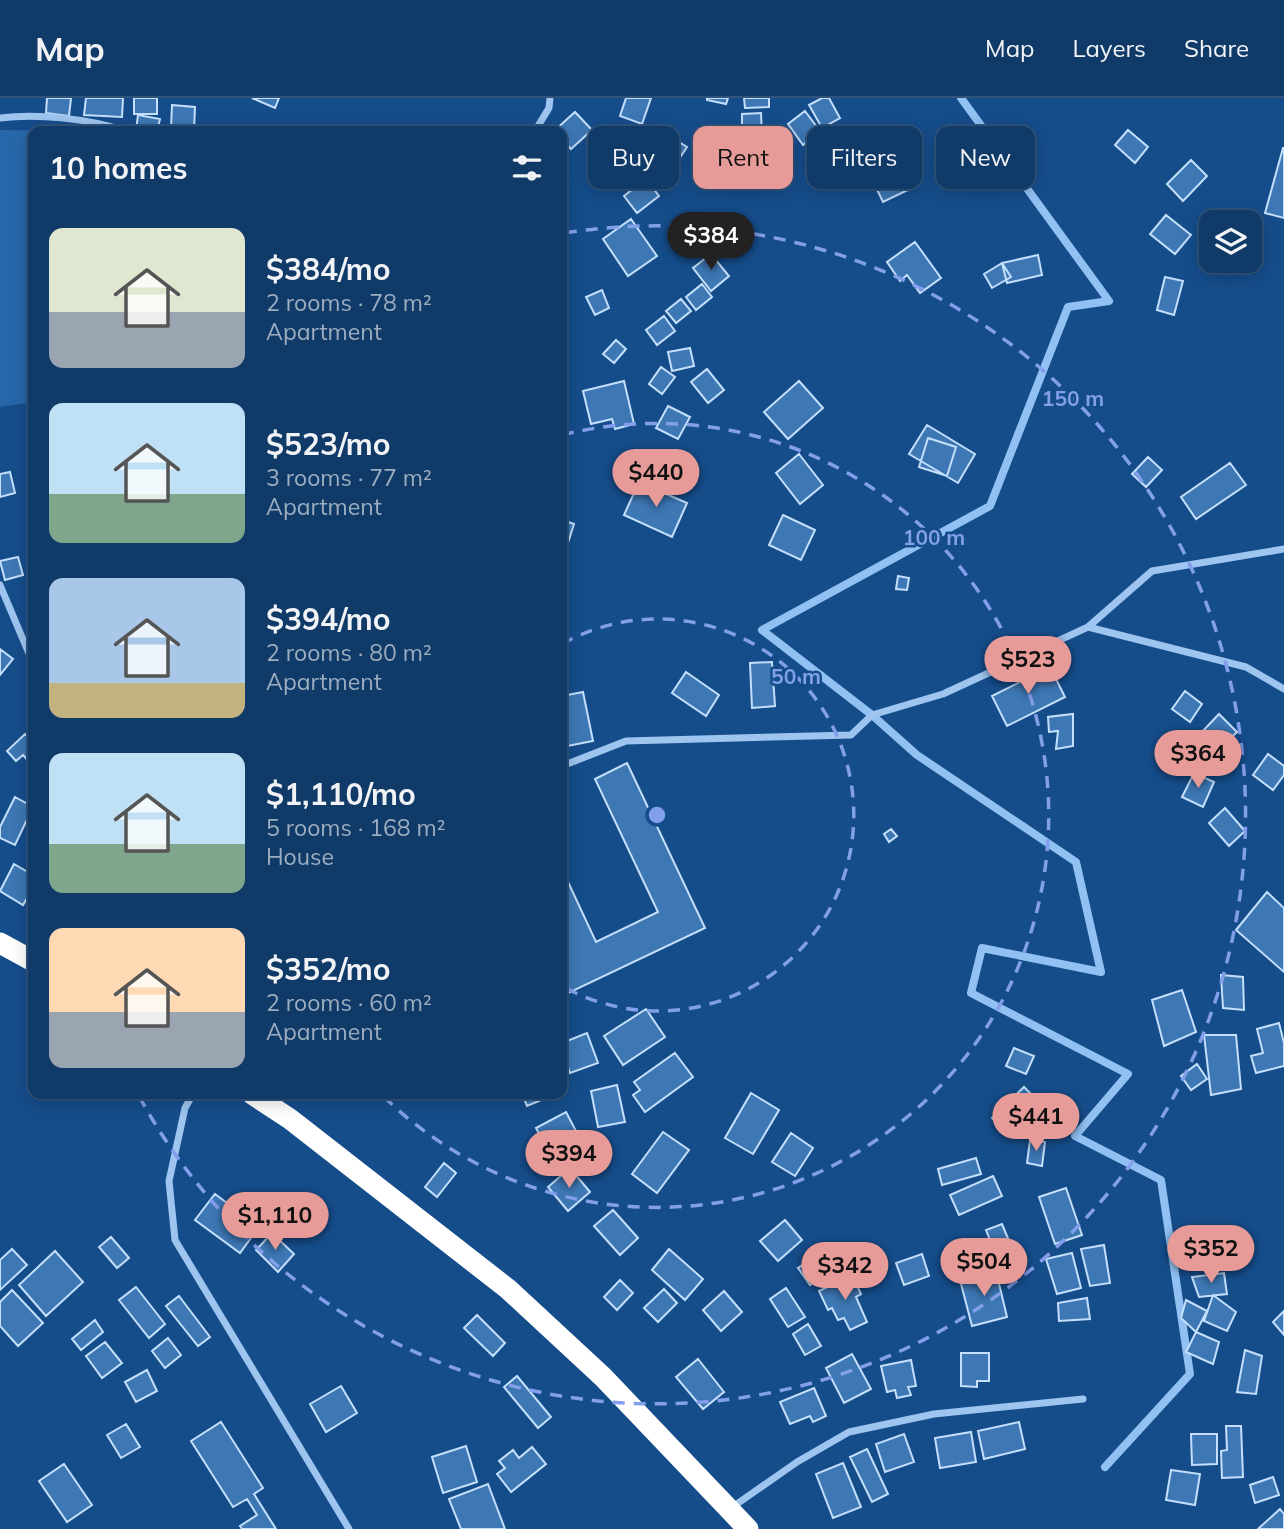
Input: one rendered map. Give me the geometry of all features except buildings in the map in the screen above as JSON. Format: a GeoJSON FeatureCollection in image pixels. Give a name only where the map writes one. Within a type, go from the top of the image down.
{"type":"FeatureCollection","features":[{"type":"Feature","properties":{"kind":"highway"},"geometry":{"type":"LineString","coordinates":[[0,943],[28,958]]}},
{"type":"Feature","properties":{"kind":"highway"},"geometry":{"type":"LineString","coordinates":[[260,1099],[290,1119],[508,1289],[603,1377],[748,1529]]}},
{"type":"Feature","properties":{"kind":"street"},"geometry":{"type":"LineString","coordinates":[[538,126],[549,108],[550,98]]}},
{"type":"Feature","properties":{"kind":"street"},"geometry":{"type":"LineString","coordinates":[[0,118],[31,116],[107,126]]}},
{"type":"Feature","properties":{"kind":"street"},"geometry":{"type":"LineString","coordinates":[[567,764],[626,741],[851,735],[872,715],[943,694],[1088,626],[1152,571],[1284,549]]}},
{"type":"Feature","properties":{"kind":"street"},"geometry":{"type":"LineString","coordinates":[[0,585],[28,651]]}},
{"type":"Feature","properties":{"kind":"street"},"geometry":{"type":"LineString","coordinates":[[1088,626],[1246,667],[1284,689]]}},
{"type":"Feature","properties":{"kind":"street"},"geometry":{"type":"LineString","coordinates":[[190,1099],[185,1108],[169,1181],[175,1240],[349,1529]]}},
{"type":"Feature","properties":{"kind":"street"},"geometry":{"type":"LineString","coordinates":[[730,1509],[797,1462],[849,1432],[934,1414],[1083,1399]]}},
{"type":"Feature","properties":{"kind":"shaded area"},"geometry":{"type":"Polygon","coordinates":[[[0,130],[28,130],[28,403],[0,407],[0,130]]]}},
{"type":"Feature","properties":{"kind":"waterway"},"geometry":{"type":"LineString","coordinates":[[961,98],[1109,301],[1068,307],[990,506],[762,630],[872,715],[917,755],[1076,862],[1101,972],[982,948],[971,993],[1128,1074],[1075,1136],[1161,1180],[1190,1374],[1105,1467]]}}]}
